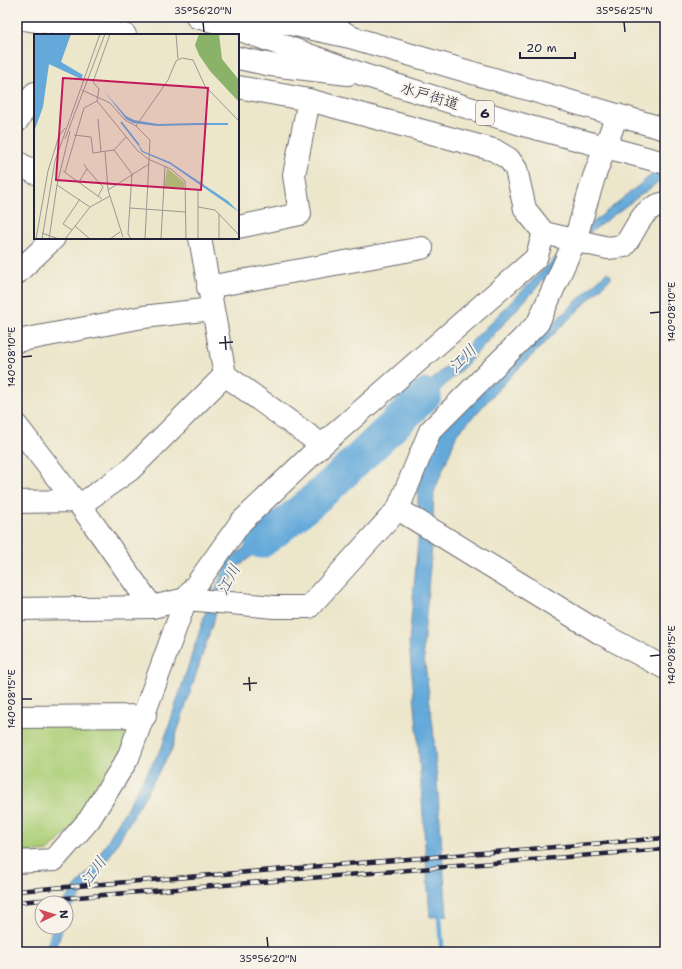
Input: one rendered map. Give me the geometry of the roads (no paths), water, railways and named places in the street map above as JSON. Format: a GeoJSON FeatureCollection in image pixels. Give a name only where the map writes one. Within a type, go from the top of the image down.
{"type":"FeatureCollection","features":[{"type":"Feature","properties":{"kind":"main road","name":"6"},"geometry":{"type":"LineString","coordinates":[[197,17],[221,23],[367,76]]}},
{"type":"Feature","properties":{"kind":"main road","name":"6"},"geometry":{"type":"LineString","coordinates":[[258,17],[350,37],[665,129]]}},
{"type":"Feature","properties":{"kind":"main road"},"geometry":{"type":"LineString","coordinates":[[318,17],[350,37]]}},
{"type":"Feature","properties":{"kind":"main road"},"geometry":{"type":"LineString","coordinates":[[17,18],[64,30],[113,34]]}},
{"type":"Feature","properties":{"kind":"main road","name":"水戸街道"},"geometry":{"type":"LineString","coordinates":[[239,58],[271,65],[367,76],[527,126],[665,164]]}},
{"type":"Feature","properties":{"kind":"main road"},"geometry":{"type":"LineString","coordinates":[[239,87],[310,100],[499,153],[508,158],[516,169],[525,209],[544,233],[608,248],[624,246],[634,234],[641,218],[653,205],[665,203]]}},
{"type":"Feature","properties":{"kind":"main road"},"geometry":{"type":"LineString","coordinates":[[17,121],[34,94]]}},
{"type":"Feature","properties":{"kind":"main road"},"geometry":{"type":"LineString","coordinates":[[239,226],[300,214],[294,175],[310,100]]}},
{"type":"Feature","properties":{"kind":"main road"},"geometry":{"type":"LineString","coordinates":[[17,608],[152,607],[186,598],[274,607],[309,607],[398,509],[430,431],[538,323],[575,240],[604,147],[617,115]]}},
{"type":"Feature","properties":{"kind":"main road"},"geometry":{"type":"LineString","coordinates":[[17,162],[34,172]]}},
{"type":"Feature","properties":{"kind":"main road"},"geometry":{"type":"LineString","coordinates":[[17,862],[54,860],[89,820],[128,758],[145,716],[186,598],[241,522],[322,446],[536,258],[544,233]]}},
{"type":"Feature","properties":{"kind":"main road"},"geometry":{"type":"LineString","coordinates":[[17,273],[53,239]]}},
{"type":"Feature","properties":{"kind":"main road"},"geometry":{"type":"LineString","coordinates":[[200,239],[225,375],[322,446]]}},
{"type":"Feature","properties":{"kind":"main road"},"geometry":{"type":"LineString","coordinates":[[208,287],[422,248]]}},
{"type":"Feature","properties":{"kind":"main road"},"geometry":{"type":"LineString","coordinates":[[17,341],[143,317],[212,309]]}},
{"type":"Feature","properties":{"kind":"main road"},"geometry":{"type":"LineString","coordinates":[[17,502],[77,503],[130,470],[225,375]]}},
{"type":"Feature","properties":{"kind":"main road"},"geometry":{"type":"LineString","coordinates":[[17,426],[77,503],[152,607]]}},
{"type":"Feature","properties":{"kind":"main road"},"geometry":{"type":"LineString","coordinates":[[398,509],[600,633],[665,668]]}},
{"type":"Feature","properties":{"kind":"main road"},"geometry":{"type":"LineString","coordinates":[[17,717],[145,716]]}},
{"type":"Feature","properties":{"kind":"water"},"geometry":{"type":"Polygon","coordinates":[[[660,168],[665,171],[665,177],[581,239],[464,367],[397,431],[389,421],[456,357],[580,233],[660,168]]]}},
{"type":"Feature","properties":{"kind":"water"},"geometry":{"type":"Polygon","coordinates":[[[607,272],[612,277],[512,375],[457,434],[434,492],[432,544],[423,649],[433,727],[447,916],[430,917],[417,728],[409,643],[418,541],[418,487],[436,435],[607,272]]]}},
{"type":"Feature","properties":{"kind":"water"},"geometry":{"type":"Polygon","coordinates":[[[295,510],[301,520],[237,567],[216,613],[171,751],[100,873],[74,904],[74,895],[69,895],[93,866],[162,747],[206,611],[228,560],[295,510]]]}},
{"type":"Feature","properties":{"kind":"water"},"geometry":{"type":"Polygon","coordinates":[[[50,935],[60,935],[55,952],[45,952],[50,935]]]}},
{"type":"Feature","properties":{"kind":"waterway","name":"江川"},"geometry":{"type":"LineString","coordinates":[[261,542],[325,490],[425,395]]}},
{"type":"Feature","properties":{"kind":"waterway"},"geometry":{"type":"LineString","coordinates":[[439,910],[442,952]]}},
{"type":"Feature","properties":{"kind":"railway"},"geometry":{"type":"LineString","coordinates":[[17,891],[665,838]]}},
{"type":"Feature","properties":{"kind":"railway"},"geometry":{"type":"LineString","coordinates":[[17,902],[665,849]]}}]}
